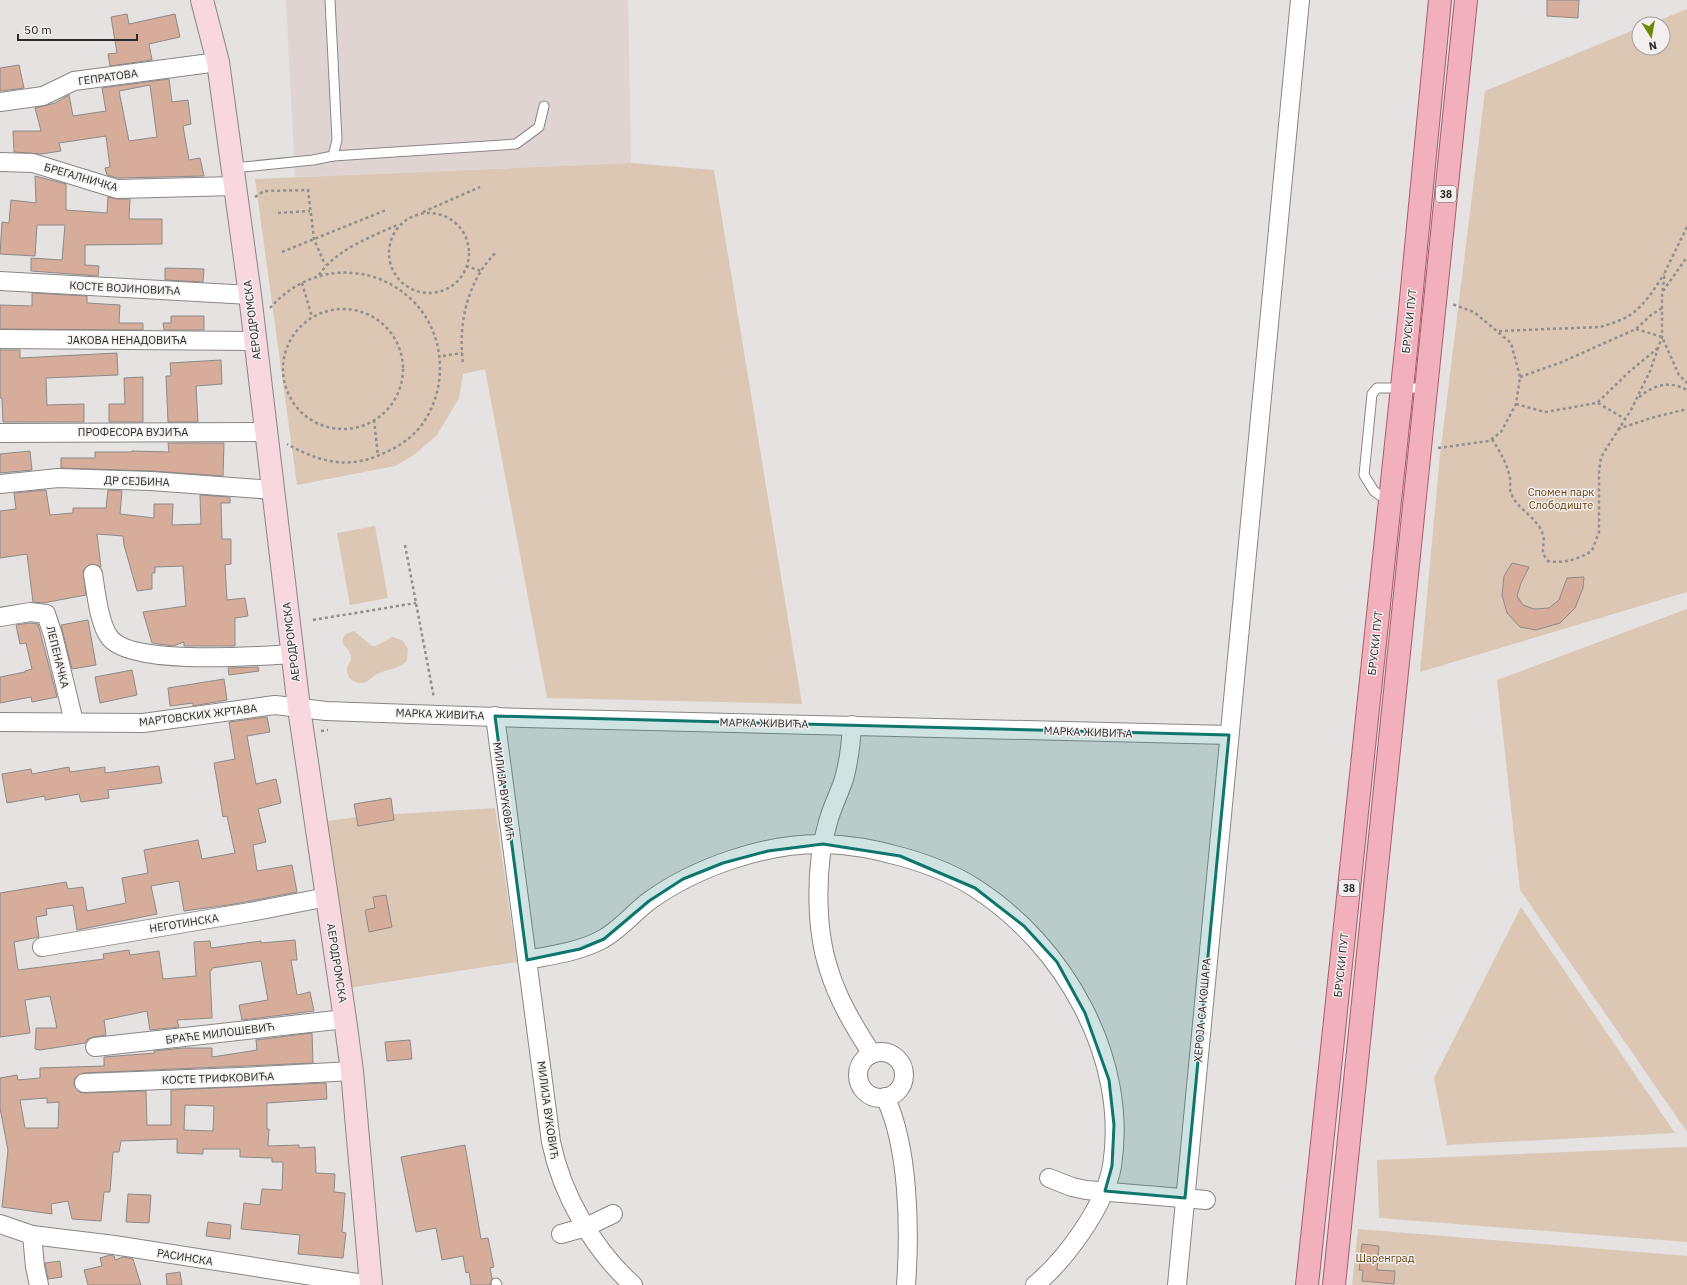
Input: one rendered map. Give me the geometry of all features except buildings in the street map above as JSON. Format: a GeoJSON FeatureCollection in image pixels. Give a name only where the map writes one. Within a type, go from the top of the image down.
{"type":"FeatureCollection","features":[{"type":"Feature","properties":{"kind":"main road","name":"БРУСКИ ПУТ"},"geometry":{"type":"LineString","coordinates":[[1307,1285],[1402,387],[1440,0]]}},
{"type":"Feature","properties":{"kind":"main road","name":"38"},"geometry":{"type":"LineString","coordinates":[[1334,1285],[1428,388],[1466,0]]}},
{"type":"Feature","properties":{"kind":"street","name":"АЕРОДРОМСКА"},"geometry":{"type":"LineString","coordinates":[[202,0],[218,62],[239,185],[255,341],[299,708],[352,1071],[370,1285]]}},
{"type":"Feature","properties":{"kind":"street","name":"ХЕРОЈА СА КОШАРА"},"geometry":{"type":"LineString","coordinates":[[1176,1285],[1300,0]]}},
{"type":"Feature","properties":{"kind":"street","name":"ГЕПРАТОВА"},"geometry":{"type":"LineString","coordinates":[[0,102],[43,96],[74,82],[218,62]]}},
{"type":"Feature","properties":{"kind":"street","name":"БРЕГАЛНИЧКА"},"geometry":{"type":"LineString","coordinates":[[0,162],[33,164],[117,189],[239,185]]}},
{"type":"Feature","properties":{"kind":"street","name":"КОСТЕ ВОЈИНОВИЋА"},"geometry":{"type":"LineString","coordinates":[[0,281],[250,295]]}},
{"type":"Feature","properties":{"kind":"street","name":"ЈАКОВА НЕНАДОВИЋА"},"geometry":{"type":"LineString","coordinates":[[0,339],[255,341]]}},
{"type":"Feature","properties":{"kind":"street","name":"ПРОФЕСОРА ВУЈИЋА"},"geometry":{"type":"LineString","coordinates":[[0,433],[266,432]]}},
{"type":"Feature","properties":{"kind":"street","name":"ДР СЕЈБИНА"},"geometry":{"type":"LineString","coordinates":[[0,484],[58,478],[151,481],[273,490]]}},
{"type":"Feature","properties":{"kind":"street"},"geometry":{"type":"LineString","coordinates":[[93,574],[104,625],[111,640],[120,645],[139,651],[167,656],[224,658],[293,654]]}},
{"type":"Feature","properties":{"kind":"street","name":"ЛЕПЕНАЧКА"},"geometry":{"type":"LineString","coordinates":[[0,617],[30,612],[40,612],[46,614],[53,635],[74,722]]}},
{"type":"Feature","properties":{"kind":"street","name":"МАРТОВСКИХ ЖРТАВА"},"geometry":{"type":"LineString","coordinates":[[0,722],[143,723],[275,705],[299,708]]}},
{"type":"Feature","properties":{"kind":"street","name":"МАРКА ЖИВИЋА"},"geometry":{"type":"LineString","coordinates":[[299,708],[326,711],[494,716],[1229,735]]}},
{"type":"Feature","properties":{"kind":"street","name":"МИЛИЈА ВУКОВИЋ"},"geometry":{"type":"LineString","coordinates":[[494,716],[556,1165],[564,1185],[586,1227],[610,1262],[633,1285]]}},
{"type":"Feature","properties":{"kind":"street"},"geometry":{"type":"LineString","coordinates":[[852,725],[851,749],[846,771],[828,823],[823,844],[819,876],[819,908],[828,969],[855,1028],[872,1054]]}},
{"type":"Feature","properties":{"kind":"street"},"geometry":{"type":"LineString","coordinates":[[527,960],[580,949],[604,939],[649,901],[683,879],[723,863],[768,851],[802,845],[840,845],[900,856],[944,873],[975,888],[1024,926],[1057,962],[1085,1012],[1100,1047],[1109,1080],[1114,1125],[1112,1166],[1104,1191],[1070,1249],[1035,1285]]}},
{"type":"Feature","properties":{"kind":"street","name":"НЕГОТИНСКА"},"geometry":{"type":"LineString","coordinates":[[42,947],[250,912],[327,897]]}},
{"type":"Feature","properties":{"kind":"street","name":"БРАЋЕ МИЛОШЕВИЋ"},"geometry":{"type":"LineString","coordinates":[[95,1047],[345,1019]]}},
{"type":"Feature","properties":{"kind":"street"},"geometry":{"type":"LineString","coordinates":[[879,1052],[894,1055],[903,1067],[905,1075],[903,1083],[893,1095],[885,1097],[871,1095],[860,1085],[859,1070],[861,1063],[872,1054],[879,1052]]}},
{"type":"Feature","properties":{"kind":"street","name":"КОСТЕ ТРИФКОВИЋА"},"geometry":{"type":"LineString","coordinates":[[84,1083],[241,1078],[352,1071]]}},
{"type":"Feature","properties":{"kind":"street"},"geometry":{"type":"LineString","coordinates":[[885,1097],[892,1112],[904,1171],[908,1253],[906,1285]]}},
{"type":"Feature","properties":{"kind":"street"},"geometry":{"type":"LineString","coordinates":[[1049,1178],[1072,1187],[1206,1200]]}},
{"type":"Feature","properties":{"kind":"street"},"geometry":{"type":"LineString","coordinates":[[561,1234],[586,1227],[613,1214]]}},
{"type":"Feature","properties":{"kind":"street","name":"РАСИНСКА"},"geometry":{"type":"LineString","coordinates":[[0,1224],[32,1236],[114,1245],[370,1285]]}},
{"type":"Feature","properties":{"kind":"street"},"geometry":{"type":"LineString","coordinates":[[32,1236],[35,1267],[39,1285]]}},
{"type":"Feature","properties":{"kind":"lane"},"geometry":{"type":"LineString","coordinates":[[330,0],[336,140],[333,156]]}},
{"type":"Feature","properties":{"kind":"lane"},"geometry":{"type":"LineString","coordinates":[[239,185],[312,160],[333,156],[516,144],[539,127],[544,106]]}},
{"type":"Feature","properties":{"kind":"lane"},"geometry":{"type":"LineString","coordinates":[[1390,498],[1381,496],[1374,491],[1364,475],[1372,394],[1377,388],[1428,388]]}},
{"type":"Feature","properties":{"kind":"path"},"geometry":{"type":"LineString","coordinates":[[239,185],[264,191],[308,190],[314,239],[325,265]]}},
{"type":"Feature","properties":{"kind":"path"},"geometry":{"type":"LineString","coordinates":[[420,214],[480,187]]}},
{"type":"Feature","properties":{"kind":"path"},"geometry":{"type":"LineString","coordinates":[[282,252],[386,210]]}},
{"type":"Feature","properties":{"kind":"path"},"geometry":{"type":"LineString","coordinates":[[278,213],[310,211]]}},
{"type":"Feature","properties":{"kind":"path"},"geometry":{"type":"LineString","coordinates":[[319,275],[325,265],[335,257],[400,224],[411,216],[437,213],[450,218],[460,226],[466,238],[469,251],[466,266],[462,275],[453,285],[442,291],[428,293],[415,291],[403,284],[394,274],[389,262],[388,248],[392,235],[400,224]]}},
{"type":"Feature","properties":{"kind":"path"},"geometry":{"type":"LineString","coordinates":[[1499,331],[1600,327],[1630,315],[1655,290],[1687,227]]}},
{"type":"Feature","properties":{"kind":"path"},"geometry":{"type":"LineString","coordinates":[[463,362],[461,344],[468,303],[481,271],[496,252]]}},
{"type":"Feature","properties":{"kind":"path"},"geometry":{"type":"LineString","coordinates":[[1663,291],[1687,257]]}},
{"type":"Feature","properties":{"kind":"path"},"geometry":{"type":"LineString","coordinates":[[466,266],[481,271]]}},
{"type":"Feature","properties":{"kind":"path"},"geometry":{"type":"LineString","coordinates":[[267,312],[280,296],[319,275],[338,271],[370,274],[400,288],[423,310],[437,339],[441,370],[435,400],[420,427],[397,448],[369,460],[339,463],[309,456],[286,443]]}},
{"type":"Feature","properties":{"kind":"path"},"geometry":{"type":"LineString","coordinates":[[1492,439],[1504,457],[1511,480],[1510,493],[1537,522],[1543,536],[1542,553],[1548,561],[1558,563],[1578,558],[1592,551],[1599,532],[1599,472],[1601,457],[1637,399],[1662,337],[1662,308],[1665,272]]}},
{"type":"Feature","properties":{"kind":"path"},"geometry":{"type":"LineString","coordinates":[[302,283],[312,317]]}},
{"type":"Feature","properties":{"kind":"path"},"geometry":{"type":"LineString","coordinates":[[1436,302],[1455,304],[1474,312],[1499,331],[1511,343],[1520,377],[1516,404],[1501,432],[1489,441],[1438,448]]}},
{"type":"Feature","properties":{"kind":"path"},"geometry":{"type":"LineString","coordinates":[[346,308],[365,312],[382,322],[395,336],[403,356],[404,377],[398,397],[385,414],[374,420],[367,425],[347,430],[327,427],[309,419],[295,406],[286,389],[282,369],[285,350],[294,332],[312,317],[326,310],[346,308]]}},
{"type":"Feature","properties":{"kind":"path"},"geometry":{"type":"LineString","coordinates":[[1520,377],[1562,362],[1636,329],[1651,315],[1662,308]]}},
{"type":"Feature","properties":{"kind":"path"},"geometry":{"type":"LineString","coordinates":[[1636,329],[1662,337],[1679,375],[1687,383]]}},
{"type":"Feature","properties":{"kind":"path"},"geometry":{"type":"LineString","coordinates":[[1516,404],[1545,412],[1597,403],[1629,372],[1658,348]]}},
{"type":"Feature","properties":{"kind":"path"},"geometry":{"type":"LineString","coordinates":[[443,356],[462,353]]}},
{"type":"Feature","properties":{"kind":"path"},"geometry":{"type":"LineString","coordinates":[[1637,399],[1656,386],[1667,384],[1687,390]]}},
{"type":"Feature","properties":{"kind":"path"},"geometry":{"type":"LineString","coordinates":[[1597,403],[1625,419]]}},
{"type":"Feature","properties":{"kind":"path"},"geometry":{"type":"LineString","coordinates":[[1617,430],[1651,418],[1687,409]]}},
{"type":"Feature","properties":{"kind":"path"},"geometry":{"type":"LineString","coordinates":[[374,420],[378,456]]}},
{"type":"Feature","properties":{"kind":"path"},"geometry":{"type":"LineString","coordinates":[[405,545],[437,714]]}},
{"type":"Feature","properties":{"kind":"path"},"geometry":{"type":"LineString","coordinates":[[313,620],[416,603]]}},
{"type":"Feature","properties":{"kind":"highlighted area"},"geometry":{"type":"Polygon","coordinates":[[[495,716],[1229,735],[1185,1198],[1105,1191],[1112,1166],[1114,1125],[1109,1080],[1085,1013],[1057,962],[1024,926],[975,888],[900,856],[823,844],[768,851],[723,863],[683,879],[649,901],[604,939],[580,949],[527,960],[495,716]]]}},
{"type":"Feature","properties":{"kind":"shaded area"},"geometry":{"type":"Polygon","coordinates":[[[286,0],[628,0],[631,163],[295,177],[286,0]]]}},
{"type":"Feature","properties":{"kind":"green space","name":"Спомен парк Слободиште"},"geometry":{"type":"Polygon","coordinates":[[[1687,9],[1687,592],[1420,672],[1440,455],[1485,91],[1631,31],[1631,56],[1671,56],[1671,16],[1670,16],[1687,9]]]}},
{"type":"Feature","properties":{"kind":"green space"},"geometry":{"type":"Polygon","coordinates":[[[631,163],[714,170],[802,704],[547,698],[485,369],[463,374],[459,398],[437,435],[414,455],[395,466],[297,485],[255,179],[631,163]]]}},
{"type":"Feature","properties":{"kind":"green space"},"geometry":{"type":"Polygon","coordinates":[[[375,526],[388,598],[350,605],[337,533],[375,526]]]}},
{"type":"Feature","properties":{"kind":"green space"},"geometry":{"type":"Polygon","coordinates":[[[1687,609],[1687,1132],[1520,890],[1497,680],[1687,609]]]}},
{"type":"Feature","properties":{"kind":"green space"},"geometry":{"type":"Polygon","coordinates":[[[354,631],[372,646],[376,646],[392,637],[402,640],[408,649],[407,660],[404,664],[396,668],[378,673],[368,681],[359,683],[353,681],[347,671],[351,660],[351,655],[344,645],[343,640],[346,634],[354,631]]]}},
{"type":"Feature","properties":{"kind":"green space"},"geometry":{"type":"Polygon","coordinates":[[[495,808],[517,962],[329,991],[327,897],[306,824],[364,816],[495,808]]]}},
{"type":"Feature","properties":{"kind":"green space"},"geometry":{"type":"Polygon","coordinates":[[[1521,907],[1675,1133],[1447,1145],[1434,1078],[1521,907]]]}},
{"type":"Feature","properties":{"kind":"green space"},"geometry":{"type":"Polygon","coordinates":[[[1687,1147],[1687,1242],[1379,1218],[1377,1160],[1687,1147]]]}},
{"type":"Feature","properties":{"kind":"green space","name":"Шаренград"},"geometry":{"type":"Polygon","coordinates":[[[1358,1229],[1687,1256],[1687,1285],[1352,1285],[1358,1229]]]}}]}
